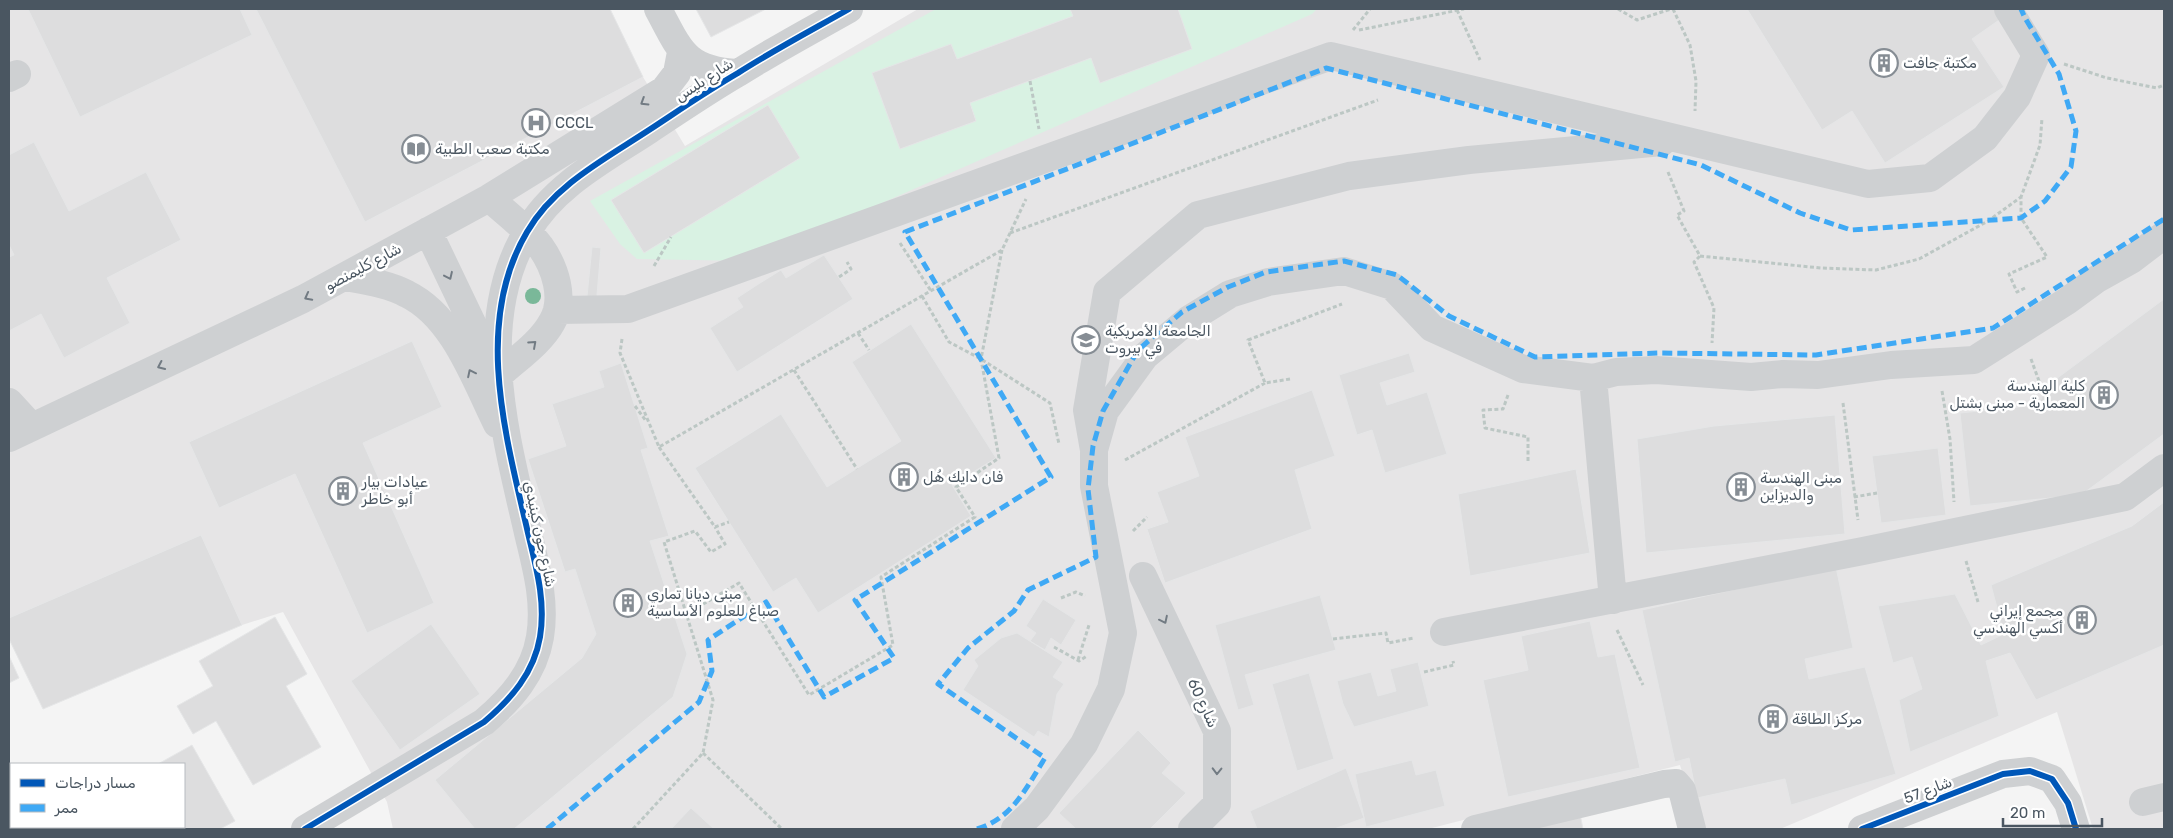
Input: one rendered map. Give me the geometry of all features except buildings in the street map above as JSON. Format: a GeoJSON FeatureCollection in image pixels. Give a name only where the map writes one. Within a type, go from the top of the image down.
{"type":"FeatureCollection","features":[{"type":"Feature","properties":{"kind":"street"},"geometry":{"type":"LineString","coordinates":[[658,9],[681,52],[707,68],[737,73]]}},
{"type":"Feature","properties":{"kind":"street","name":"شارع بليس"},"geometry":{"type":"LineString","coordinates":[[576,178],[737,73],[849,9]]}},
{"type":"Feature","properties":{"kind":"street"},"geometry":{"type":"LineString","coordinates":[[558,310],[628,309],[1331,56],[1673,140],[1868,184],[1930,178],[1985,138],[2017,97],[2036,55],[2008,9]]}},
{"type":"Feature","properties":{"kind":"street","name":"شارع كليمنصو"},"geometry":{"type":"LineString","coordinates":[[20,432],[302,299],[489,198],[664,90],[677,73],[681,52]]}},
{"type":"Feature","properties":{"kind":"street"},"geometry":{"type":"LineString","coordinates":[[1015,829],[1037,808],[1084,744],[1111,689],[1123,632],[1094,486],[1094,450],[1087,410],[1108,292],[1198,214],[1349,176],[1469,160],[1673,140]]}},
{"type":"Feature","properties":{"kind":"street","name":"شارع جون كينيدي"},"geometry":{"type":"LineString","coordinates":[[305,829],[484,722],[503,706],[522,684],[534,662],[540,638],[543,613],[540,586],[508,448],[497,376],[501,307],[511,269],[526,232],[550,202],[576,178]]}},
{"type":"Feature","properties":{"kind":"street"},"geometry":{"type":"LineString","coordinates":[[428,232],[497,376],[544,334],[558,310],[558,297],[550,263],[539,245],[489,198]]}},
{"type":"Feature","properties":{"kind":"street"},"geometry":{"type":"LineString","coordinates":[[1094,450],[1105,411],[1145,356],[1188,320],[1230,294],[1268,282],[1344,271],[1392,286],[1432,328],[1518,367],[1593,378],[1616,372],[1656,370],[1751,377],[1783,374],[1818,375],[1891,365],[1974,360],[2068,301],[2097,279],[2130,260],[2164,235]]}},
{"type":"Feature","properties":{"kind":"street"},"geometry":{"type":"LineString","coordinates":[[345,277],[386,286],[408,294],[427,306],[442,322],[455,341],[508,448]]}},
{"type":"Feature","properties":{"kind":"street"},"geometry":{"type":"LineString","coordinates":[[1593,378],[1609,600]]}},
{"type":"Feature","properties":{"kind":"street"},"geometry":{"type":"LineString","coordinates":[[9,402],[20,432]]}},
{"type":"Feature","properties":{"kind":"street"},"geometry":{"type":"LineString","coordinates":[[1444,632],[1862,551],[2125,497],[2164,468]]}},
{"type":"Feature","properties":{"kind":"street","name":"شارع 60"},"geometry":{"type":"LineString","coordinates":[[1143,576],[1217,731],[1217,804],[1192,829]]}},
{"type":"Feature","properties":{"kind":"street","name":"شارع 57"},"geometry":{"type":"LineString","coordinates":[[1862,829],[2003,774],[2030,771],[2052,779],[2068,802],[2076,829]]}},
{"type":"Feature","properties":{"kind":"street"},"geometry":{"type":"LineString","coordinates":[[1487,828],[1664,784],[1676,783],[1682,790],[1692,829]]}},
{"type":"Feature","properties":{"kind":"path"},"geometry":{"type":"LineString","coordinates":[[1352,32],[1464,9]]}},
{"type":"Feature","properties":{"kind":"path"},"geometry":{"type":"LineString","coordinates":[[1618,9],[1637,20],[1672,9],[1690,45],[1696,81],[1696,110],[1673,140],[1665,164],[1684,211],[1677,215],[1700,256]]}},
{"type":"Feature","properties":{"kind":"path"},"geometry":{"type":"LineString","coordinates":[[1457,10],[1496,95]]}},
{"type":"Feature","properties":{"kind":"path"},"geometry":{"type":"LineString","coordinates":[[2036,55],[2107,78],[2157,88],[2164,85]]}},
{"type":"Feature","properties":{"kind":"path"},"geometry":{"type":"LineString","coordinates":[[686,614],[738,583],[809,695],[893,645],[881,577],[975,517],[956,486],[999,458],[980,359],[1002,250],[1044,159],[1030,81]]}},
{"type":"Feature","properties":{"kind":"path"},"geometry":{"type":"LineString","coordinates":[[1010,233],[1380,99]]}},
{"type":"Feature","properties":{"kind":"path"},"geometry":{"type":"LineString","coordinates":[[2032,285],[2017,292],[2009,274],[2047,257],[2022,218],[2021,197],[2040,145],[2042,117]]}},
{"type":"Feature","properties":{"kind":"path"},"geometry":{"type":"LineString","coordinates":[[1700,256],[1821,268],[1876,270],[1919,259],[1988,221],[2021,197]]}},
{"type":"Feature","properties":{"kind":"path"},"geometry":{"type":"LineString","coordinates":[[884,217],[931,291]]}},
{"type":"Feature","properties":{"kind":"path"},"geometry":{"type":"LineString","coordinates":[[659,447],[1002,250]]}},
{"type":"Feature","properties":{"kind":"path"},"geometry":{"type":"LineString","coordinates":[[1700,256],[1694,262],[1714,308],[1710,374]]}},
{"type":"Feature","properties":{"kind":"path"},"geometry":{"type":"LineString","coordinates":[[922,296],[949,342],[1050,403],[1061,450]]}},
{"type":"Feature","properties":{"kind":"path"},"geometry":{"type":"LineString","coordinates":[[1265,384],[1248,340],[1347,303]]}},
{"type":"Feature","properties":{"kind":"path"},"geometry":{"type":"LineString","coordinates":[[628,309],[620,353],[659,447],[726,544],[711,552],[695,531],[664,542],[713,700],[703,753],[633,829]]}},
{"type":"Feature","properties":{"kind":"path"},"geometry":{"type":"LineString","coordinates":[[858,333],[870,350]]}},
{"type":"Feature","properties":{"kind":"path"},"geometry":{"type":"LineString","coordinates":[[1518,367],[1503,410],[1483,410],[1485,428],[1528,437],[1528,462]]}},
{"type":"Feature","properties":{"kind":"path"},"geometry":{"type":"LineString","coordinates":[[794,370],[856,469]]}},
{"type":"Feature","properties":{"kind":"path"},"geometry":{"type":"LineString","coordinates":[[1120,462],[1265,384],[1290,379]]}},
{"type":"Feature","properties":{"kind":"path"},"geometry":{"type":"LineString","coordinates":[[1951,390],[1942,391],[1950,439],[1956,532],[1978,602]]}},
{"type":"Feature","properties":{"kind":"path"},"geometry":{"type":"LineString","coordinates":[[1842,399],[1862,551]]}},
{"type":"Feature","properties":{"kind":"path"},"geometry":{"type":"LineString","coordinates":[[635,406],[650,425]]}},
{"type":"Feature","properties":{"kind":"path"},"geometry":{"type":"LineString","coordinates":[[1854,497],[1877,493]]}},
{"type":"Feature","properties":{"kind":"path"},"geometry":{"type":"LineString","coordinates":[[1128,524],[1131,533],[1147,517]]}},
{"type":"Feature","properties":{"kind":"path"},"geometry":{"type":"LineString","coordinates":[[715,527],[729,522]]}},
{"type":"Feature","properties":{"kind":"path"},"geometry":{"type":"LineString","coordinates":[[1609,600],[1624,648],[1643,686]]}},
{"type":"Feature","properties":{"kind":"path"},"geometry":{"type":"LineString","coordinates":[[1078,660],[1091,618]]}},
{"type":"Feature","properties":{"kind":"path"},"geometry":{"type":"LineString","coordinates":[[1333,639],[1386,633],[1388,643],[1444,632]]}},
{"type":"Feature","properties":{"kind":"path"},"geometry":{"type":"LineString","coordinates":[[1424,672],[1454,665]]}},
{"type":"Feature","properties":{"kind":"path"},"geometry":{"type":"LineString","coordinates":[[703,753],[782,829]]}},
{"type":"Feature","properties":{"kind":"shaded area","name":"الجامعة الأمريكية في بيروت"},"geometry":{"type":"Polygon","coordinates":[[[9,9],[610,9],[643,77],[685,146],[918,9],[2164,9],[2164,829],[2093,829],[2057,712],[1780,829],[1699,829],[1680,765],[1428,829],[393,829],[387,802],[283,612],[242,625],[201,535],[9,618],[9,9]]]}},
{"type":"Feature","properties":{"kind":"green space"},"geometry":{"type":"Polygon","coordinates":[[[936,9],[1317,9],[1312,14],[750,261],[637,259],[620,244],[590,201],[936,9]]]}},
{"type":"Feature","properties":{"kind":"marked path"},"geometry":{"type":"LineString","coordinates":[[547,829],[699,702],[712,671],[708,640],[766,602],[824,697],[894,658],[855,600],[1051,477],[905,232],[1326,68],[1701,165],[1800,213],[1851,230],[2021,218],[2045,201],[2071,167],[2076,131],[2059,74],[2021,9]]}},
{"type":"Feature","properties":{"kind":"marked path"},"geometry":{"type":"LineString","coordinates":[[977,829],[989,824],[1009,810],[1025,791],[1045,758],[938,684],[968,648],[1014,611],[1028,590],[1096,557],[1088,489],[1093,446],[1103,411],[1138,350],[1182,312],[1228,287],[1266,272],[1344,261],[1397,275],[1449,316],[1535,357],[1659,353],[1816,355],[1993,328],[2164,219]]}},
{"type":"Feature","properties":{"kind":"cycle path"},"geometry":{"type":"LineString","coordinates":[[305,829],[484,722],[512,694],[527,674],[533,662],[542,624],[541,597],[504,420],[499,381],[498,342],[501,304],[511,267],[527,232],[538,215],[551,200],[598,163],[726,80],[849,9]]}},
{"type":"Feature","properties":{"kind":"cycle path"},"geometry":{"type":"LineString","coordinates":[[1862,829],[2003,774],[2030,771],[2052,779],[2068,803],[2076,829]]}},
{"type":"Feature","properties":{"kind":"place","name":"مكتبة جافت"},"geometry":{"type":"Point","coordinates":[1884,63]}},
{"type":"Feature","properties":{"kind":"place","name":"CCCL"},"geometry":{"type":"Point","coordinates":[536,123]}},
{"type":"Feature","properties":{"kind":"place","name":"مكتبة صعب الطبية"},"geometry":{"type":"Point","coordinates":[416,149]}},
{"type":"Feature","properties":{"kind":"place","name":"الجامعة الأمريكية في بيروت"},"geometry":{"type":"Point","coordinates":[1086,340]}},
{"type":"Feature","properties":{"kind":"place","name":"كلية الهندسة المعمارية - مبنى بشتل"},"geometry":{"type":"Point","coordinates":[2104,395]}},
{"type":"Feature","properties":{"kind":"place","name":"فان دايك هُل"},"geometry":{"type":"Point","coordinates":[904,477]}},
{"type":"Feature","properties":{"kind":"place","name":"مبنى الهندسة والديزاين"},"geometry":{"type":"Point","coordinates":[1741,487]}},
{"type":"Feature","properties":{"kind":"place","name":"عيادات بيار أبو خاطر"},"geometry":{"type":"Point","coordinates":[343,491]}},
{"type":"Feature","properties":{"kind":"place","name":"مبنى ديانا تماري صباغ للعلوم الأساسية"},"geometry":{"type":"Point","coordinates":[628,603]}},
{"type":"Feature","properties":{"kind":"place","name":"مجمع إيراني أكسي الهندسي"},"geometry":{"type":"Point","coordinates":[2082,620]}},
{"type":"Feature","properties":{"kind":"place","name":"مركز الطاقة"},"geometry":{"type":"Point","coordinates":[1773,719]}}]}
